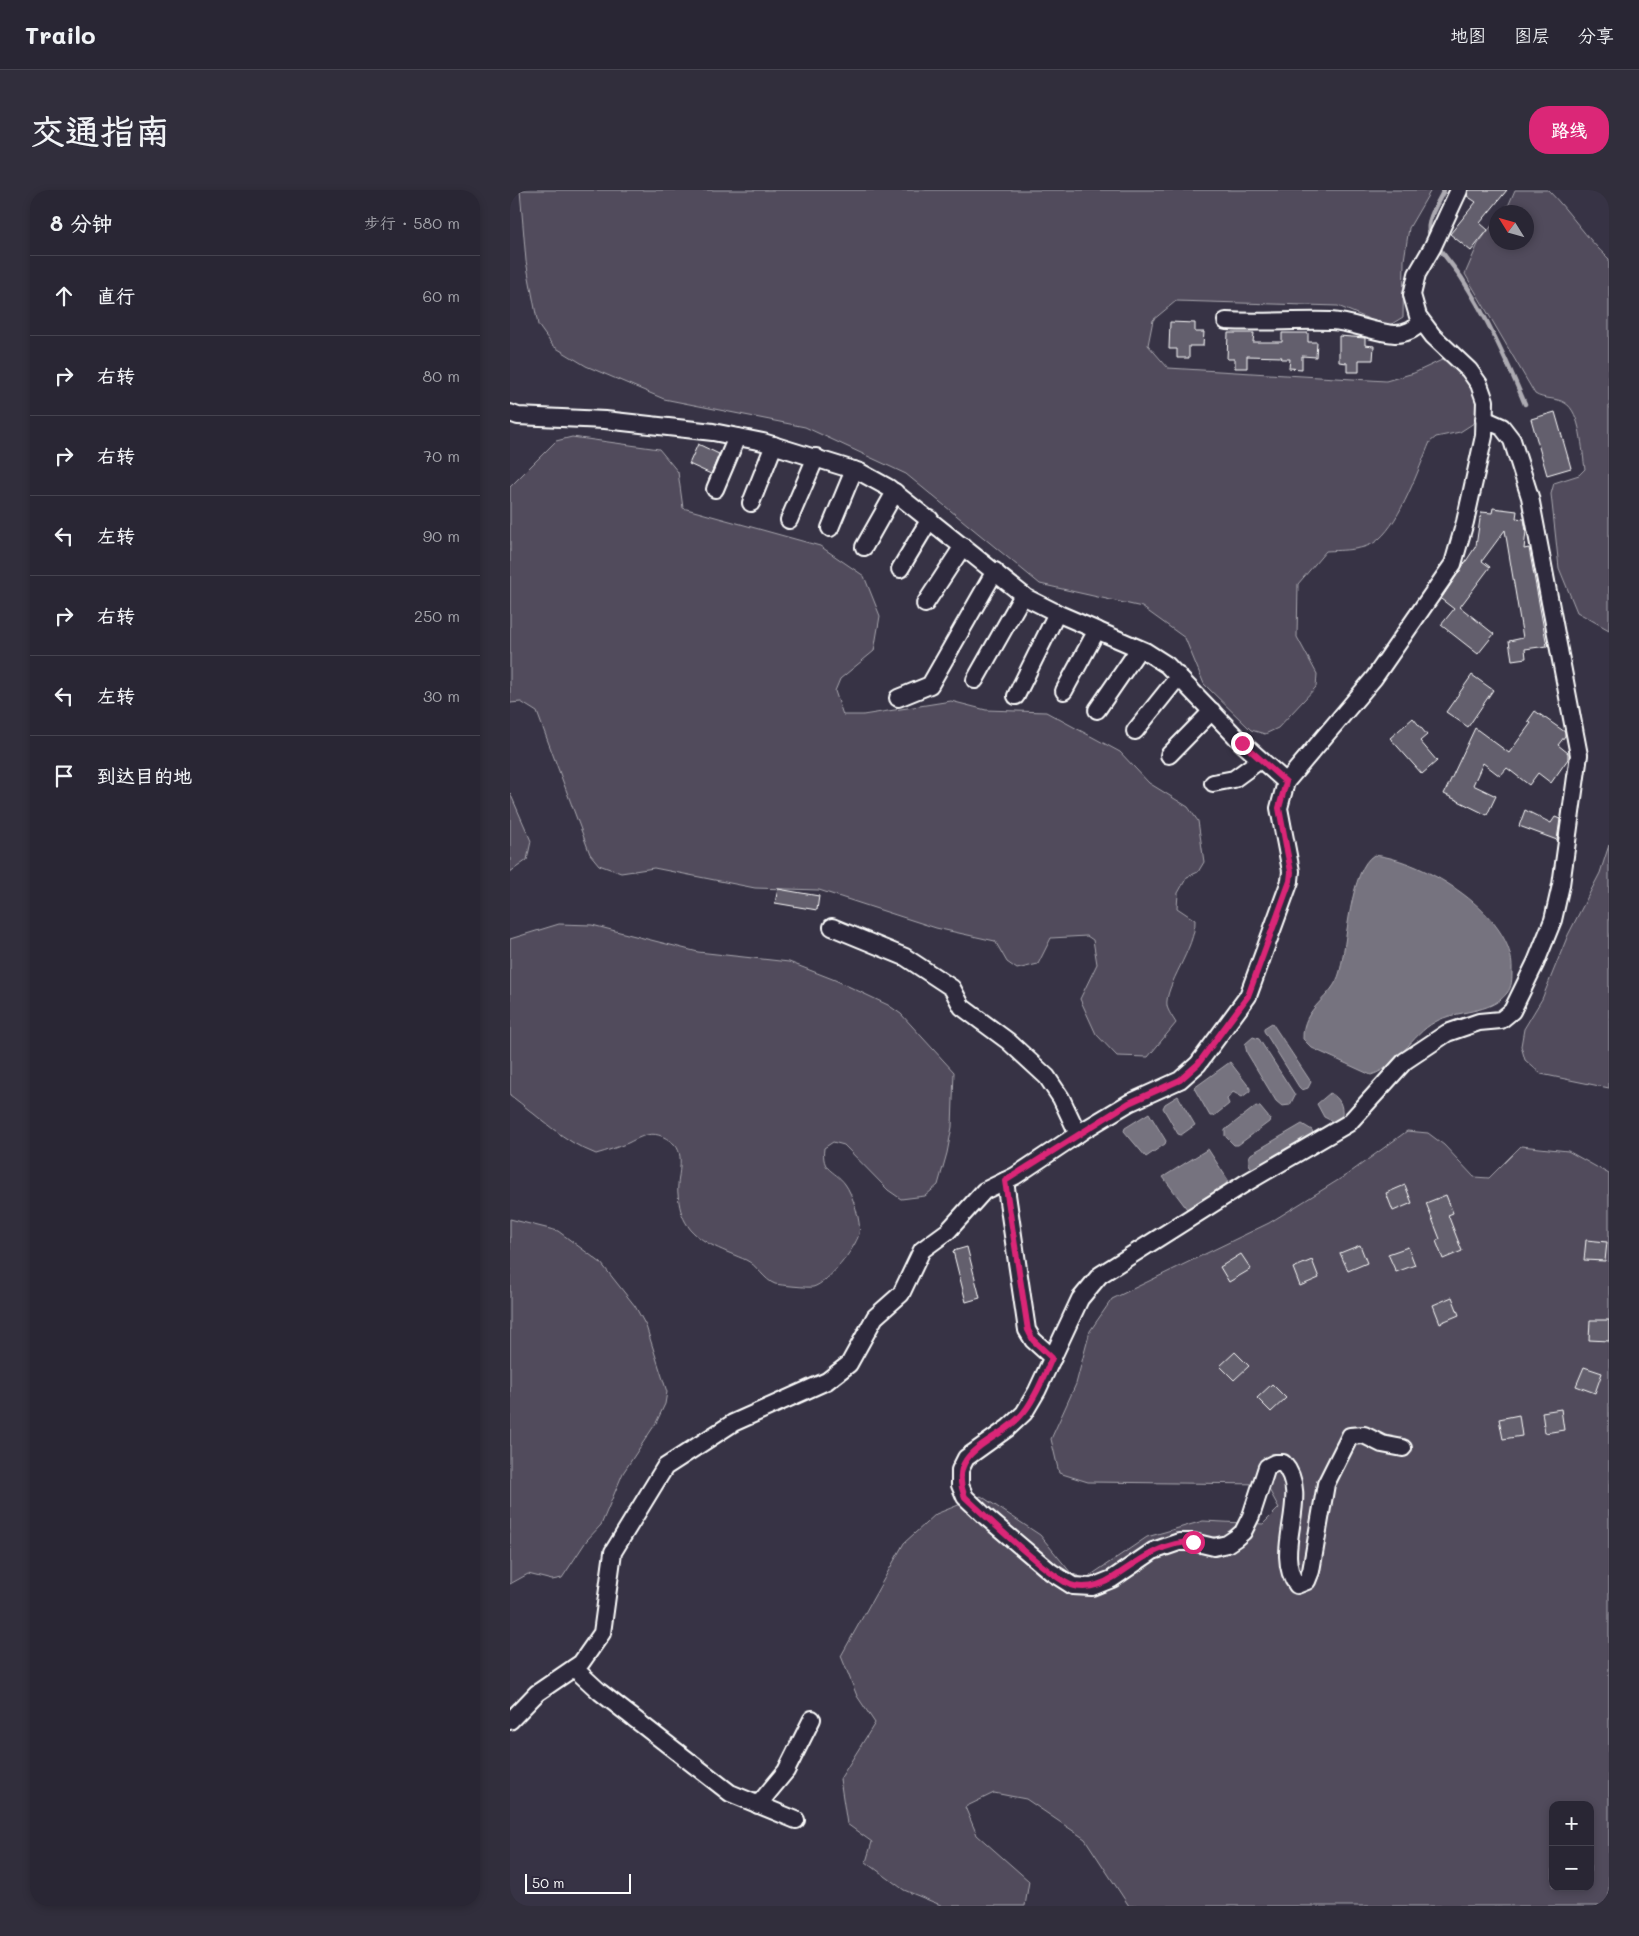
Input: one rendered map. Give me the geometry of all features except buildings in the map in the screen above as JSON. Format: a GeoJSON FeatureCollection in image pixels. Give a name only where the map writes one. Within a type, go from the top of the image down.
{"type":"FeatureCollection","features":[{"type":"Feature","properties":{"kind":"street"},"geometry":{"type":"LineString","coordinates":[[510,1721],[537,1693],[581,1663],[602,1633],[613,1552],[665,1467],[733,1423],[827,1381],[849,1364],[875,1317],[901,1294],[922,1250],[948,1230],[984,1191],[1005,1181],[1129,1103],[1180,1080],[1198,1064],[1248,996],[1290,881],[1291,872],[1279,808],[1286,782],[1374,678],[1453,564],[1484,436],[1485,401],[1479,384],[1469,370],[1433,336],[1422,322],[1418,316],[1412,296],[1417,274],[1432,248],[1458,190]]}},
{"type":"Feature","properties":{"kind":"street"},"geometry":{"type":"LineString","coordinates":[[1226,321],[1267,323],[1330,321],[1351,323],[1394,334],[1407,333],[1422,322]]}},
{"type":"Feature","properties":{"kind":"street"},"geometry":{"type":"LineString","coordinates":[[510,413],[518,416],[615,422],[736,437],[774,445],[854,470],[895,492],[1023,595],[1057,613],[1139,649],[1167,665],[1260,760],[1286,782]]}},
{"type":"Feature","properties":{"kind":"street"},"geometry":{"type":"LineString","coordinates":[[1403,1448],[1382,1444],[1364,1435],[1350,1436],[1326,1484],[1311,1571],[1307,1581],[1297,1584],[1290,1576],[1288,1553],[1294,1492],[1290,1471],[1282,1463],[1275,1463],[1267,1467],[1251,1516],[1243,1532],[1227,1544],[1214,1547],[1193,1542],[1180,1542],[1153,1551],[1112,1578],[1092,1587],[1073,1586],[1051,1572],[965,1497],[960,1485],[960,1470],[966,1458],[1008,1428],[1024,1413],[1080,1299],[1100,1275],[1244,1184],[1349,1123],[1405,1061],[1447,1033],[1479,1022],[1501,1020],[1512,1011],[1536,962],[1553,920],[1561,885],[1579,755],[1530,496],[1512,440],[1502,427],[1484,419]]}},
{"type":"Feature","properties":{"kind":"street"},"geometry":{"type":"LineString","coordinates":[[715,489],[736,437]]}},
{"type":"Feature","properties":{"kind":"street"},"geometry":{"type":"LineString","coordinates":[[751,503],[774,445]]}},
{"type":"Feature","properties":{"kind":"street"},"geometry":{"type":"LineString","coordinates":[[789,520],[816,457]]}},
{"type":"Feature","properties":{"kind":"street"},"geometry":{"type":"LineString","coordinates":[[830,528],[854,470]]}},
{"type":"Feature","properties":{"kind":"street"},"geometry":{"type":"LineString","coordinates":[[864,547],[895,492]]}},
{"type":"Feature","properties":{"kind":"street"},"geometry":{"type":"LineString","coordinates":[[900,569],[930,520]]}},
{"type":"Feature","properties":{"kind":"street"},"geometry":{"type":"LineString","coordinates":[[925,604],[963,546]]}},
{"type":"Feature","properties":{"kind":"street"},"geometry":{"type":"LineString","coordinates":[[898,698],[920,691],[934,680],[995,571]]}},
{"type":"Feature","properties":{"kind":"street"},"geometry":{"type":"LineString","coordinates":[[975,680],[1023,595]]}},
{"type":"Feature","properties":{"kind":"street"},"geometry":{"type":"LineString","coordinates":[[1016,696],[1057,613]]}},
{"type":"Feature","properties":{"kind":"street"},"geometry":{"type":"LineString","coordinates":[[1064,692],[1097,630]]}},
{"type":"Feature","properties":{"kind":"street"},"geometry":{"type":"LineString","coordinates":[[1097,710],[1139,649]]}},
{"type":"Feature","properties":{"kind":"street"},"geometry":{"type":"LineString","coordinates":[[1135,731],[1179,676]]}},
{"type":"Feature","properties":{"kind":"street"},"geometry":{"type":"LineString","coordinates":[[1169,755],[1212,711]]}},
{"type":"Feature","properties":{"kind":"street"},"geometry":{"type":"LineString","coordinates":[[1213,783],[1234,779],[1260,760]]}},
{"type":"Feature","properties":{"kind":"street"},"geometry":{"type":"LineString","coordinates":[[832,927],[905,957],[952,988],[962,1007],[1008,1041],[1047,1077],[1061,1098],[1078,1134]]}},
{"type":"Feature","properties":{"kind":"street"},"geometry":{"type":"LineString","coordinates":[[1005,1181],[1028,1330],[1033,1340],[1052,1358]]}},
{"type":"Feature","properties":{"kind":"street"},"geometry":{"type":"LineString","coordinates":[[574,1668],[600,1692],[730,1793],[796,1820]]}},
{"type":"Feature","properties":{"kind":"street"},"geometry":{"type":"LineString","coordinates":[[758,1804],[786,1771],[812,1719]]}},
{"type":"Feature","properties":{"kind":"shaded area"},"geometry":{"type":"Polygon","coordinates":[[[520,190],[1431,190],[1409,228],[1404,260],[1403,317],[1390,325],[1376,322],[1338,306],[1176,301],[1153,320],[1148,345],[1168,368],[1386,381],[1414,373],[1442,360],[1454,363],[1477,385],[1477,421],[1460,432],[1436,437],[1430,442],[1402,507],[1395,520],[1379,539],[1361,548],[1326,551],[1298,584],[1297,637],[1317,674],[1316,687],[1278,728],[1265,734],[1251,730],[1204,684],[1185,638],[1142,607],[1040,584],[906,474],[805,427],[664,399],[586,366],[553,346],[538,325],[526,261],[520,190]]]}},
{"type":"Feature","properties":{"kind":"shaded area"},"geometry":{"type":"Polygon","coordinates":[[[1515,190],[1548,190],[1609,259],[1609,630],[1577,612],[1559,568],[1551,494],[1554,483],[1579,475],[1585,469],[1578,423],[1565,403],[1535,394],[1465,274],[1478,244],[1489,229],[1489,250],[1534,250],[1534,205],[1509,204],[1515,190]]]}},
{"type":"Feature","properties":{"kind":"shaded area"},"geometry":{"type":"Polygon","coordinates":[[[572,437],[659,449],[678,472],[683,508],[820,546],[864,576],[880,616],[874,651],[840,679],[835,691],[843,715],[863,715],[951,701],[986,710],[1046,712],[1120,752],[1149,783],[1188,807],[1198,821],[1204,862],[1198,872],[1187,877],[1178,893],[1177,908],[1195,920],[1194,931],[1167,998],[1167,1006],[1176,1023],[1148,1057],[1117,1056],[1096,1034],[1080,999],[1097,964],[1093,940],[1087,936],[1051,938],[1038,964],[1017,969],[1007,962],[995,941],[936,928],[819,890],[755,888],[654,868],[621,873],[599,865],[590,854],[537,712],[521,702],[510,703],[510,487],[556,441],[572,437]]]}},
{"type":"Feature","properties":{"kind":"shaded area"},"geometry":{"type":"Polygon","coordinates":[[[510,793],[531,841],[527,860],[510,872],[510,793]]]}},
{"type":"Feature","properties":{"kind":"shaded area"},"geometry":{"type":"Polygon","coordinates":[[[1609,845],[1609,1088],[1541,1074],[1525,1060],[1521,1046],[1524,1029],[1542,999],[1568,935],[1600,873],[1609,845]]]}},
{"type":"Feature","properties":{"kind":"shaded area"},"geometry":{"type":"Polygon","coordinates":[[[1374,855],[1394,859],[1417,867],[1463,894],[1483,911],[1499,930],[1509,950],[1512,974],[1510,988],[1500,1000],[1492,1005],[1453,1015],[1435,1022],[1426,1028],[1389,1065],[1371,1075],[1312,1048],[1303,1039],[1307,1018],[1331,989],[1340,971],[1355,891],[1366,863],[1374,855]]]}},
{"type":"Feature","properties":{"kind":"shaded area"},"geometry":{"type":"Polygon","coordinates":[[[559,924],[592,925],[698,952],[789,962],[835,980],[888,1005],[901,1014],[954,1072],[952,1127],[938,1185],[925,1196],[901,1199],[888,1190],[844,1145],[833,1142],[824,1148],[824,1162],[826,1166],[841,1179],[851,1194],[860,1229],[852,1248],[840,1265],[826,1279],[813,1287],[775,1284],[767,1279],[750,1262],[706,1242],[688,1226],[681,1210],[678,1198],[680,1160],[677,1148],[673,1143],[656,1134],[650,1134],[596,1154],[562,1136],[510,1095],[510,939],[559,924]]]}},
{"type":"Feature","properties":{"kind":"shaded area"},"geometry":{"type":"Polygon","coordinates":[[[1272,1023],[1311,1082],[1308,1088],[1302,1090],[1299,1087],[1264,1031],[1264,1028],[1272,1023]]]}},
{"type":"Feature","properties":{"kind":"shaded area"},"geometry":{"type":"Polygon","coordinates":[[[1253,1037],[1259,1039],[1295,1095],[1290,1105],[1282,1106],[1276,1101],[1247,1053],[1245,1044],[1253,1037]]]}},
{"type":"Feature","properties":{"kind":"shaded area"},"geometry":{"type":"Polygon","coordinates":[[[1230,1062],[1250,1088],[1250,1091],[1242,1097],[1233,1092],[1227,1099],[1229,1104],[1214,1116],[1210,1116],[1194,1088],[1230,1062]]]}},
{"type":"Feature","properties":{"kind":"shaded area"},"geometry":{"type":"Polygon","coordinates":[[[1330,1093],[1338,1100],[1342,1109],[1342,1116],[1334,1122],[1324,1117],[1317,1104],[1330,1093]]]}},
{"type":"Feature","properties":{"kind":"shaded area"},"geometry":{"type":"Polygon","coordinates":[[[1178,1096],[1195,1125],[1181,1135],[1178,1134],[1163,1108],[1165,1104],[1178,1096]]]}},
{"type":"Feature","properties":{"kind":"shaded area"},"geometry":{"type":"Polygon","coordinates":[[[1256,1106],[1260,1107],[1270,1119],[1269,1122],[1238,1145],[1234,1145],[1225,1136],[1225,1130],[1256,1106]]]}},
{"type":"Feature","properties":{"kind":"shaded area"},"geometry":{"type":"Polygon","coordinates":[[[1149,1113],[1166,1141],[1165,1144],[1146,1157],[1124,1131],[1125,1128],[1149,1113]]]}},
{"type":"Feature","properties":{"kind":"shaded area"},"geometry":{"type":"Polygon","coordinates":[[[1302,1124],[1312,1130],[1313,1135],[1256,1172],[1252,1168],[1249,1164],[1251,1154],[1302,1124]]]}},
{"type":"Feature","properties":{"kind":"shaded area"},"geometry":{"type":"Polygon","coordinates":[[[1407,1131],[1428,1133],[1444,1145],[1474,1177],[1489,1178],[1521,1146],[1568,1151],[1609,1174],[1609,1906],[1129,1906],[1085,1839],[1026,1799],[994,1793],[965,1807],[977,1835],[1029,1881],[1025,1906],[943,1906],[904,1890],[866,1862],[872,1842],[847,1824],[840,1779],[875,1723],[857,1696],[841,1656],[904,1543],[936,1514],[981,1496],[1040,1535],[1071,1573],[1085,1579],[1147,1537],[1203,1521],[1263,1524],[1279,1508],[1266,1484],[1088,1482],[1059,1473],[1051,1439],[1076,1384],[1090,1331],[1112,1299],[1269,1223],[1348,1174],[1407,1131]]]}},
{"type":"Feature","properties":{"kind":"shaded area"},"geometry":{"type":"Polygon","coordinates":[[[1208,1149],[1228,1180],[1226,1184],[1187,1209],[1163,1177],[1208,1149]]]}},
{"type":"Feature","properties":{"kind":"shaded area"},"geometry":{"type":"Polygon","coordinates":[[[510,1219],[558,1231],[601,1263],[635,1306],[646,1326],[667,1392],[665,1404],[656,1423],[623,1473],[601,1525],[587,1540],[562,1578],[552,1580],[528,1574],[510,1584],[510,1219]]]}},
{"type":"Feature","properties":{"kind":"waterway"},"geometry":{"type":"LineString","coordinates":[[1432,240],[1429,234],[1430,222],[1434,208],[1444,190]]}},
{"type":"Feature","properties":{"kind":"waterway"},"geometry":{"type":"LineString","coordinates":[[1437,246],[1461,277],[1488,323],[1525,404]]}},
{"type":"Feature","properties":{"kind":"route"},"geometry":{"type":"LineString","coordinates":[[1193,1542],[1180,1542],[1153,1551],[1112,1578],[1092,1587],[1073,1586],[1051,1572],[965,1497],[960,1485],[960,1470],[966,1458],[1008,1428],[1024,1413],[1037,1391],[1052,1358],[1033,1340],[1028,1330],[1005,1181],[1129,1103],[1180,1080],[1198,1064],[1248,996],[1290,881],[1291,872],[1279,808],[1286,782],[1242,743]]}}]}
